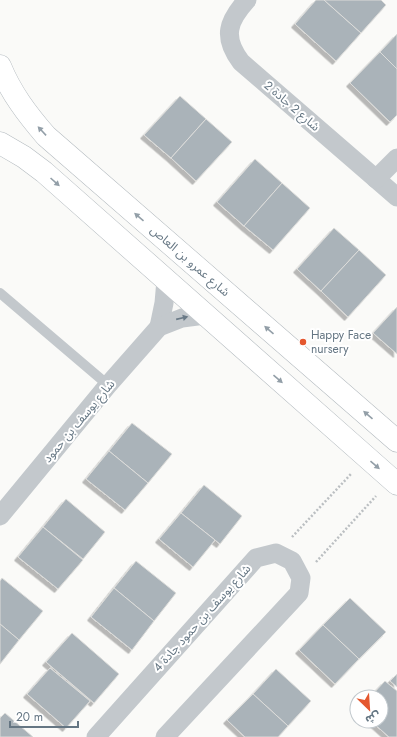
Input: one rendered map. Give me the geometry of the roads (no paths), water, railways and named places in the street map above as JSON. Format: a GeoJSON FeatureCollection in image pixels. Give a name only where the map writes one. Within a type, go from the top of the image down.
{"type":"FeatureCollection","features":[{"type":"Feature","properties":{"kind":"main road","name":"شارع عمرو بن العاص"},"geometry":{"type":"LineString","coordinates":[[0,66],[16,99],[46,136],[397,441]]}},
{"type":"Feature","properties":{"kind":"main road"},"geometry":{"type":"LineString","coordinates":[[0,143],[24,157],[44,172],[395,482]]}},
{"type":"Feature","properties":{"kind":"street","name":"شارع 2 جادة 2"},"geometry":{"type":"LineString","coordinates":[[247,0],[232,19],[229,38],[231,46],[241,62],[397,197]]}},
{"type":"Feature","properties":{"kind":"street"},"geometry":{"type":"LineString","coordinates":[[376,179],[397,158]]}},
{"type":"Feature","properties":{"kind":"street","name":"شارع يوسف بن حمود"},"geometry":{"type":"LineString","coordinates":[[159,327],[164,303],[166,280]]}},
{"type":"Feature","properties":{"kind":"street","name":"شارع يوسف بن حمود"},"geometry":{"type":"LineString","coordinates":[[0,516],[108,385],[159,327],[182,318],[205,315]]}},
{"type":"Feature","properties":{"kind":"street","name":"شارع يوسف بن حمود جادة 4"},"geometry":{"type":"LineString","coordinates":[[96,737],[256,558],[276,553],[292,561],[301,578],[299,593],[165,737]]}},
{"type":"Feature","properties":{"kind":"lane"},"geometry":{"type":"LineString","coordinates":[[0,293],[108,385]]}},
{"type":"Feature","properties":{"kind":"place","name":"Happy Face nursery"},"geometry":{"type":"Point","coordinates":[303,342]}}]}
